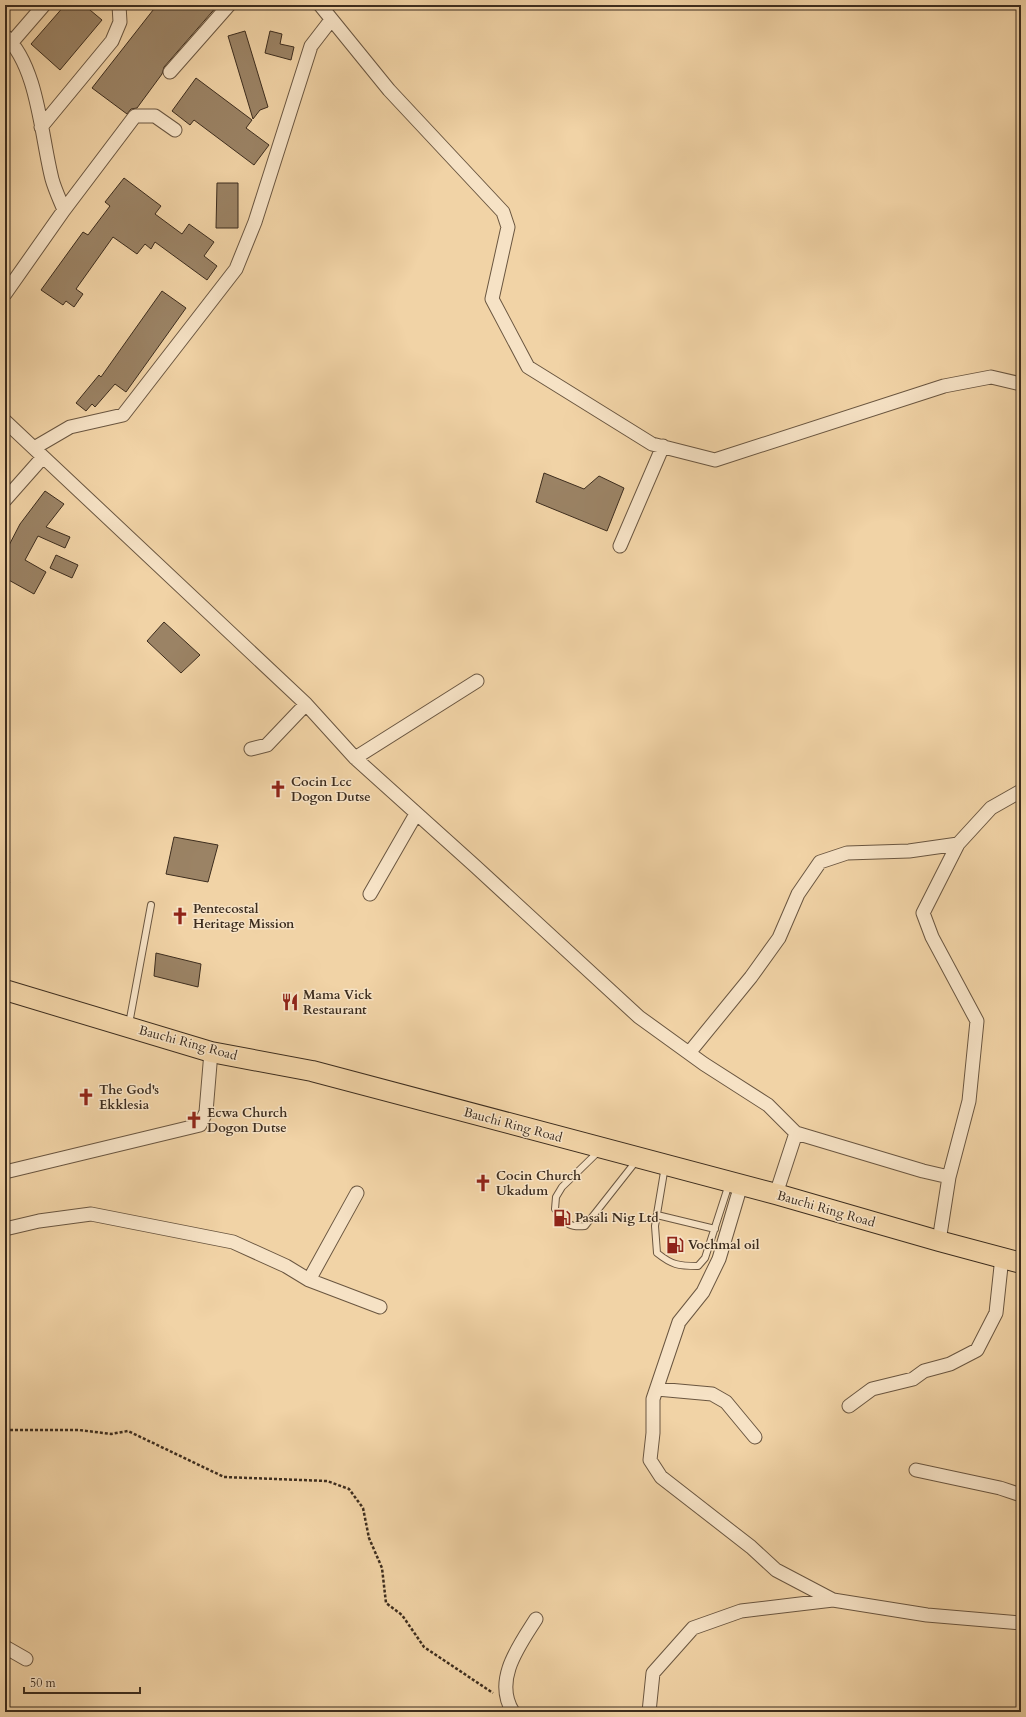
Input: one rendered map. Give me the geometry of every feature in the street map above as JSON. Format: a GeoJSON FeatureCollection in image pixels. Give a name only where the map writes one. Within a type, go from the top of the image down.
{"type":"FeatureCollection","features":[{"type":"Feature","properties":{"kind":"main road","name":"Bauchi Ring Road"},"geometry":{"type":"LineString","coordinates":[[5,990],[211,1052],[312,1071],[776,1194],[1021,1263]]}},
{"type":"Feature","properties":{"kind":"street"},"geometry":{"type":"LineString","coordinates":[[44,5],[9,39],[31,79],[52,180],[64,210]]}},
{"type":"Feature","properties":{"kind":"street"},"geometry":{"type":"LineString","coordinates":[[41,127],[112,41],[120,22],[118,5]]}},
{"type":"Feature","properties":{"kind":"street"},"geometry":{"type":"LineString","coordinates":[[170,72],[230,5]]}},
{"type":"Feature","properties":{"kind":"street"},"geometry":{"type":"LineString","coordinates":[[320,5],[389,90],[502,212],[508,227],[492,299],[528,367],[652,444],[715,460],[944,386],[991,377],[1021,384]]}},
{"type":"Feature","properties":{"kind":"street"},"geometry":{"type":"LineString","coordinates":[[5,500],[39,453],[70,427],[123,415],[236,269],[255,222],[311,46],[331,20]]}},
{"type":"Feature","properties":{"kind":"street"},"geometry":{"type":"LineString","coordinates":[[5,294],[64,210],[135,116],[155,116],[175,130]]}},
{"type":"Feature","properties":{"kind":"street"},"geometry":{"type":"LineString","coordinates":[[5,421],[306,704],[355,758],[639,1017],[689,1053],[768,1105],[796,1133],[923,1171],[949,1177]]}},
{"type":"Feature","properties":{"kind":"street"},"geometry":{"type":"LineString","coordinates":[[620,546],[663,446]]}},
{"type":"Feature","properties":{"kind":"street"},"geometry":{"type":"LineString","coordinates":[[355,758],[477,681]]}},
{"type":"Feature","properties":{"kind":"street"},"geometry":{"type":"LineString","coordinates":[[251,749],[267,744],[306,704]]}},
{"type":"Feature","properties":{"kind":"street"},"geometry":{"type":"LineString","coordinates":[[939,1241],[949,1177],[969,1101],[977,1021],[932,937],[923,913],[958,844],[992,808],[1021,791]]}},
{"type":"Feature","properties":{"kind":"street"},"geometry":{"type":"LineString","coordinates":[[370,894],[416,814]]}},
{"type":"Feature","properties":{"kind":"street"},"geometry":{"type":"LineString","coordinates":[[689,1053],[751,977],[779,938],[798,894],[820,862],[846,853],[909,851],[958,844]]}},
{"type":"Feature","properties":{"kind":"street"},"geometry":{"type":"LineString","coordinates":[[5,1172],[200,1125],[206,1112],[211,1052]]}},
{"type":"Feature","properties":{"kind":"street"},"geometry":{"type":"LineString","coordinates":[[776,1194],[796,1133]]}},
{"type":"Feature","properties":{"kind":"street"},"geometry":{"type":"LineString","coordinates":[[735,1183],[719,1259],[703,1292],[680,1322],[653,1399],[653,1433],[650,1460],[661,1477],[752,1547],[776,1570],[833,1600]]}},
{"type":"Feature","properties":{"kind":"street"},"geometry":{"type":"LineString","coordinates":[[310,1280],[357,1193]]}},
{"type":"Feature","properties":{"kind":"street"},"geometry":{"type":"LineString","coordinates":[[5,1229],[39,1221],[91,1214],[233,1242],[286,1266],[294,1273],[380,1307]]}},
{"type":"Feature","properties":{"kind":"street"},"geometry":{"type":"LineString","coordinates":[[849,1406],[872,1389],[913,1379],[924,1371],[950,1364],[977,1350],[996,1313],[1002,1258]]}},
{"type":"Feature","properties":{"kind":"street"},"geometry":{"type":"LineString","coordinates":[[657,1389],[712,1394],[726,1402],[755,1437]]}},
{"type":"Feature","properties":{"kind":"street"},"geometry":{"type":"LineString","coordinates":[[916,1470],[1000,1488],[1021,1495]]}},
{"type":"Feature","properties":{"kind":"street"},"geometry":{"type":"LineString","coordinates":[[649,1712],[653,1673],[693,1628],[741,1611],[833,1600],[927,1615],[1021,1622]]}},
{"type":"Feature","properties":{"kind":"street"},"geometry":{"type":"LineString","coordinates":[[510,1707],[506,1675],[520,1645],[536,1619]]}},
{"type":"Feature","properties":{"kind":"street"},"geometry":{"type":"LineString","coordinates":[[5,1647],[26,1659]]}},
{"type":"Feature","properties":{"kind":"lane"},"geometry":{"type":"LineString","coordinates":[[128,1027],[152,905]]}},
{"type":"Feature","properties":{"kind":"lane"},"geometry":{"type":"LineString","coordinates":[[602,1148],[562,1187],[556,1198],[555,1209],[568,1225],[575,1227],[585,1226],[639,1158]]}},
{"type":"Feature","properties":{"kind":"lane"},"geometry":{"type":"LineString","coordinates":[[666,1165],[654,1226],[657,1253],[670,1263],[686,1266],[698,1266],[706,1258],[715,1229],[735,1183]]}},
{"type":"Feature","properties":{"kind":"lane"},"geometry":{"type":"LineString","coordinates":[[656,1215],[715,1229]]}},
{"type":"Feature","properties":{"kind":"path"},"geometry":{"type":"LineString","coordinates":[[5,1430],[79,1430],[110,1434],[128,1431],[224,1478],[327,1481],[348,1489],[363,1508],[369,1538],[382,1568],[386,1603],[402,1615],[424,1647],[510,1707]]}},
{"type":"Feature","properties":{"kind":"building"},"geometry":{"type":"Polygon","coordinates":[[[65,5],[84,5],[102,20],[60,70],[31,44],[65,5]]]}},
{"type":"Feature","properties":{"kind":"building"},"geometry":{"type":"Polygon","coordinates":[[[157,5],[218,5],[164,67],[162,74],[137,108],[131,109],[127,114],[92,88],[157,5]]]}},
{"type":"Feature","properties":{"kind":"building"},"geometry":{"type":"Polygon","coordinates":[[[245,31],[268,107],[260,110],[253,119],[228,36],[245,31]]]}},
{"type":"Feature","properties":{"kind":"building"},"geometry":{"type":"Polygon","coordinates":[[[270,31],[282,34],[280,44],[294,47],[291,60],[265,53],[270,31]]]}},
{"type":"Feature","properties":{"kind":"building"},"geometry":{"type":"Polygon","coordinates":[[[196,78],[252,120],[246,128],[269,145],[254,165],[194,120],[190,125],[172,111],[196,78]]]}},
{"type":"Feature","properties":{"kind":"building"},"geometry":{"type":"Polygon","coordinates":[[[124,178],[161,206],[155,214],[182,234],[189,224],[214,242],[204,256],[217,266],[207,280],[155,242],[151,249],[145,244],[137,254],[113,237],[76,289],[83,294],[74,307],[66,301],[63,305],[41,290],[83,232],[88,235],[110,206],[105,202],[124,178]]]}},
{"type":"Feature","properties":{"kind":"building"},"geometry":{"type":"Polygon","coordinates":[[[217,183],[238,183],[238,228],[216,228],[217,183]]]}},
{"type":"Feature","properties":{"kind":"building"},"geometry":{"type":"Polygon","coordinates":[[[162,291],[186,308],[126,392],[115,384],[95,407],[92,404],[86,411],[76,403],[99,375],[101,377],[162,291]]]}},
{"type":"Feature","properties":{"kind":"building"},"geometry":{"type":"Polygon","coordinates":[[[544,473],[584,489],[599,476],[624,488],[607,531],[536,502],[544,473]]]}},
{"type":"Feature","properties":{"kind":"building"},"geometry":{"type":"Polygon","coordinates":[[[45,491],[64,504],[46,527],[70,537],[65,548],[38,536],[25,560],[46,572],[34,594],[5,578],[5,553],[20,524],[45,491]]]}},
{"type":"Feature","properties":{"kind":"building"},"geometry":{"type":"Polygon","coordinates":[[[56,555],[78,565],[72,578],[50,568],[56,555]]]}},
{"type":"Feature","properties":{"kind":"building"},"geometry":{"type":"Polygon","coordinates":[[[164,622],[200,655],[181,673],[147,641],[164,622]]]}},
{"type":"Feature","properties":{"kind":"building"},"geometry":{"type":"Polygon","coordinates":[[[174,837],[218,845],[208,882],[166,874],[174,837]]]}},
{"type":"Feature","properties":{"kind":"building"},"geometry":{"type":"Polygon","coordinates":[[[156,953],[201,964],[198,987],[154,976],[156,953]]]}},
{"type":"Feature","properties":{"kind":"place","name":"Cocin Lcc Dogon Dutse"},"geometry":{"type":"Point","coordinates":[278,789]}},
{"type":"Feature","properties":{"kind":"place","name":"Pentecostal Heritage Mission"},"geometry":{"type":"Point","coordinates":[180,916]}},
{"type":"Feature","properties":{"kind":"place","name":"Mama Vick Restaurant"},"geometry":{"type":"Point","coordinates":[290,1002]}},
{"type":"Feature","properties":{"kind":"place","name":"The God's Ekklesia"},"geometry":{"type":"Point","coordinates":[86,1097]}},
{"type":"Feature","properties":{"kind":"place","name":"Ecwa Church Dogon Dutse"},"geometry":{"type":"Point","coordinates":[194,1120]}},
{"type":"Feature","properties":{"kind":"place","name":"Cocin Church Ukadum"},"geometry":{"type":"Point","coordinates":[483,1183]}},
{"type":"Feature","properties":{"kind":"place","name":"Pasali Nig Ltd"},"geometry":{"type":"Point","coordinates":[562,1218]}},
{"type":"Feature","properties":{"kind":"place","name":"Vochmal oil"},"geometry":{"type":"Point","coordinates":[675,1245]}}]}
